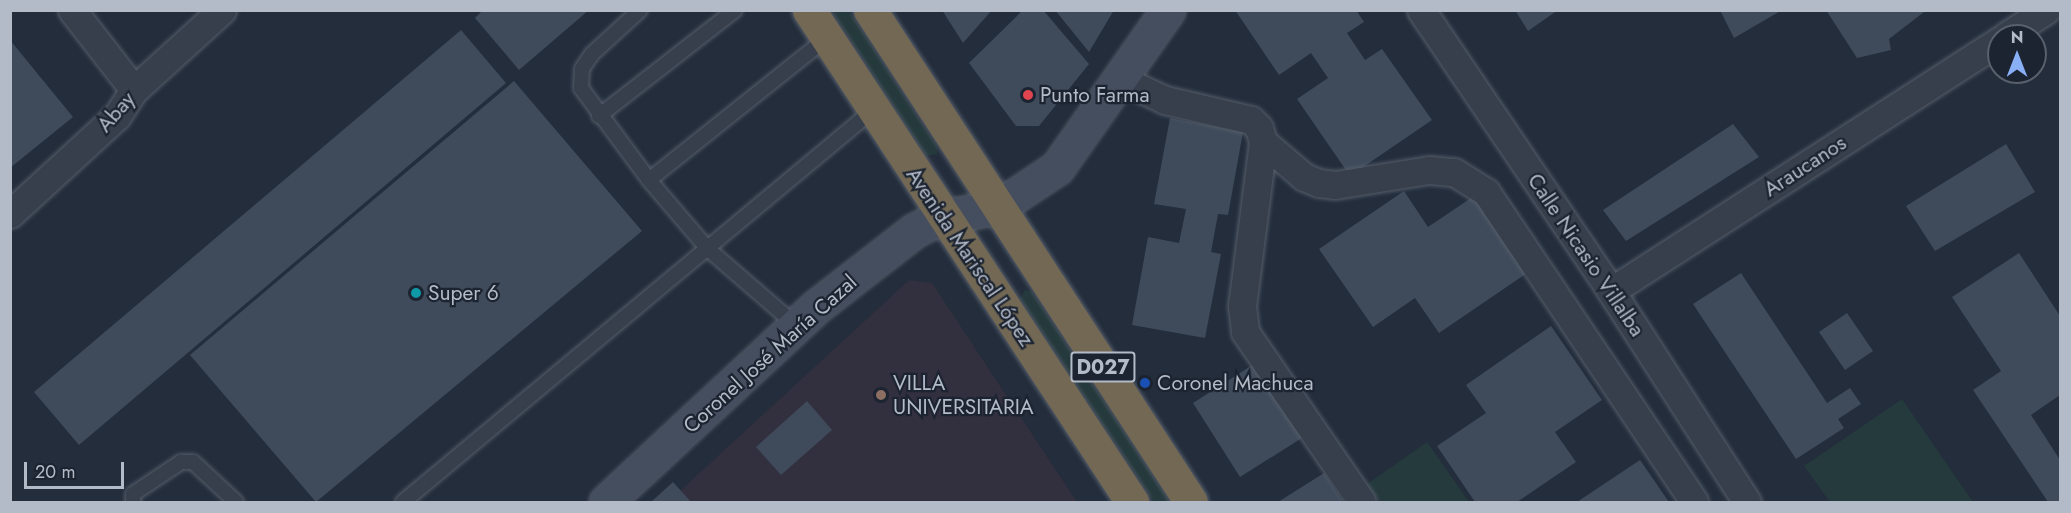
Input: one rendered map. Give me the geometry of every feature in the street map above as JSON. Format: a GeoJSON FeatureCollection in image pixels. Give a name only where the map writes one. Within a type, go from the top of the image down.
{"type":"FeatureCollection","features":[{"type":"Feature","properties":{"kind":"highway","name":"Avenida Mariscal López"},"geometry":{"type":"LineString","coordinates":[[809,10],[942,218],[1132,502]]}},
{"type":"Feature","properties":{"kind":"highway","name":"D027"},"geometry":{"type":"LineString","coordinates":[[870,10],[1191,502]]}},
{"type":"Feature","properties":{"kind":"street"},"geometry":{"type":"LineString","coordinates":[[72,10],[134,90]]}},
{"type":"Feature","properties":{"kind":"street","name":"Abay"},"geometry":{"type":"LineString","coordinates":[[10,214],[117,116],[134,90],[222,10]]}},
{"type":"Feature","properties":{"kind":"street"},"geometry":{"type":"LineString","coordinates":[[998,207],[1057,168],[1168,10]]}},
{"type":"Feature","properties":{"kind":"street","name":"Calle Nicasio Villalba"},"geometry":{"type":"LineString","coordinates":[[1421,10],[1611,291],[1747,502]]}},
{"type":"Feature","properties":{"kind":"street","name":"Araucanos"},"geometry":{"type":"LineString","coordinates":[[1611,291],[1987,49]]}},
{"type":"Feature","properties":{"kind":"street"},"geometry":{"type":"LineString","coordinates":[[1120,79],[1165,100],[1251,120],[1263,142],[1304,177],[1319,183],[1335,184],[1429,170],[1454,172],[1486,192],[1694,502]]}},
{"type":"Feature","properties":{"kind":"street"},"geometry":{"type":"LineString","coordinates":[[1263,142],[1242,306],[1245,332],[1362,502]]}},
{"type":"Feature","properties":{"kind":"street","name":"Coronel José María Cazal"},"geometry":{"type":"LineString","coordinates":[[606,502],[797,326],[915,230],[942,218],[998,207]]}},
{"type":"Feature","properties":{"kind":"lane"},"geometry":{"type":"LineString","coordinates":[[640,10],[592,54],[582,69],[581,88],[599,116],[649,180],[708,249],[797,326]]}},
{"type":"Feature","properties":{"kind":"lane"},"geometry":{"type":"LineString","coordinates":[[599,116],[735,10]]}},
{"type":"Feature","properties":{"kind":"lane"},"geometry":{"type":"LineString","coordinates":[[649,180],[827,38]]}},
{"type":"Feature","properties":{"kind":"lane"},"geometry":{"type":"LineString","coordinates":[[403,502],[873,110]]}},
{"type":"Feature","properties":{"kind":"lane"},"geometry":{"type":"LineString","coordinates":[[133,502],[134,494],[181,462],[193,462],[236,502]]}},
{"type":"Feature","properties":{"kind":"shaded area","name":"VILLA UNIVERSITARIA"},"geometry":{"type":"Polygon","coordinates":[[[909,280],[932,283],[1077,502],[668,502],[909,280]]]}},
{"type":"Feature","properties":{"kind":"green space"},"geometry":{"type":"Polygon","coordinates":[[[832,11],[849,11],[937,147],[937,154],[926,156],[832,11]]]}},
{"type":"Feature","properties":{"kind":"green space"},"geometry":{"type":"Polygon","coordinates":[[[1025,290],[1032,292],[1170,502],[1154,502],[1020,299],[1025,290]]]}},
{"type":"Feature","properties":{"kind":"green space"},"geometry":{"type":"Polygon","coordinates":[[[1902,399],[1973,502],[1830,502],[1804,466],[1902,399]]]}},
{"type":"Feature","properties":{"kind":"green space"},"geometry":{"type":"Polygon","coordinates":[[[1427,442],[1469,502],[1380,502],[1367,484],[1427,442]]]}},
{"type":"Feature","properties":{"kind":"building"},"geometry":{"type":"Polygon","coordinates":[[[483,10],[589,10],[519,70],[475,18],[483,10]]]}},
{"type":"Feature","properties":{"kind":"building"},"geometry":{"type":"Polygon","coordinates":[[[942,10],[992,10],[963,43],[942,10]]]}},
{"type":"Feature","properties":{"kind":"building","name":"Punto Farma"},"geometry":{"type":"Polygon","coordinates":[[[1023,10],[1043,10],[1089,64],[1039,126],[1016,126],[969,63],[1023,10]]]}},
{"type":"Feature","properties":{"kind":"building"},"geometry":{"type":"Polygon","coordinates":[[[1055,10],[1114,10],[1089,52],[1055,10]]]}},
{"type":"Feature","properties":{"kind":"building"},"geometry":{"type":"Polygon","coordinates":[[[1235,10],[1356,10],[1364,22],[1347,33],[1365,60],[1382,49],[1432,120],[1350,176],[1297,99],[1328,78],[1311,53],[1279,75],[1235,10]]]}},
{"type":"Feature","properties":{"kind":"building"},"geometry":{"type":"Polygon","coordinates":[[[1515,10],[1558,10],[1528,31],[1515,10]]]}},
{"type":"Feature","properties":{"kind":"building"},"geometry":{"type":"Polygon","coordinates":[[[1720,10],[1782,10],[1734,38],[1720,10]]]}},
{"type":"Feature","properties":{"kind":"building"},"geometry":{"type":"Polygon","coordinates":[[[1826,10],[1923,10],[1924,12],[1889,39],[1891,50],[1857,58],[1826,10]]]}},
{"type":"Feature","properties":{"kind":"building"},"geometry":{"type":"Polygon","coordinates":[[[461,30],[506,83],[79,445],[34,392],[461,30]]]}},
{"type":"Feature","properties":{"kind":"building"},"geometry":{"type":"Polygon","coordinates":[[[10,40],[73,117],[10,168],[10,40]]]}},
{"type":"Feature","properties":{"kind":"building","name":"Super 6"},"geometry":{"type":"Polygon","coordinates":[[[514,81],[642,231],[316,502],[190,355],[514,81]]]}},
{"type":"Feature","properties":{"kind":"building"},"geometry":{"type":"Polygon","coordinates":[[[1170,118],[1243,132],[1228,215],[1218,214],[1211,252],[1221,254],[1205,338],[1132,325],[1148,237],[1179,243],[1186,209],[1154,204],[1170,118]]]}},
{"type":"Feature","properties":{"kind":"building"},"geometry":{"type":"Polygon","coordinates":[[[1733,124],[1759,157],[1626,241],[1603,210],[1733,124]]]}},
{"type":"Feature","properties":{"kind":"building"},"geometry":{"type":"Polygon","coordinates":[[[2006,144],[2035,192],[1935,251],[1906,206],[2006,144]]]}},
{"type":"Feature","properties":{"kind":"building"},"geometry":{"type":"Polygon","coordinates":[[[1404,191],[1428,227],[1474,196],[1527,273],[1439,333],[1415,298],[1373,327],[1319,249],[1404,191]]]}},
{"type":"Feature","properties":{"kind":"building"},"geometry":{"type":"Polygon","coordinates":[[[2019,253],[2060,316],[2060,395],[2031,415],[2060,460],[2060,502],[2048,502],[1973,390],[2001,371],[1952,297],[2019,253]]]}},
{"type":"Feature","properties":{"kind":"building"},"geometry":{"type":"Polygon","coordinates":[[[1741,273],[1827,403],[1850,388],[1861,404],[1838,419],[1844,428],[1796,459],[1693,304],[1741,273]]]}},
{"type":"Feature","properties":{"kind":"building"},"geometry":{"type":"Polygon","coordinates":[[[1847,313],[1873,351],[1845,370],[1819,332],[1847,313]]]}},
{"type":"Feature","properties":{"kind":"building"},"geometry":{"type":"Polygon","coordinates":[[[1551,326],[1602,400],[1555,432],[1576,462],[1517,502],[1475,502],[1437,446],[1486,413],[1466,385],[1551,326]]]}},
{"type":"Feature","properties":{"kind":"building"},"geometry":{"type":"Polygon","coordinates":[[[1254,364],[1302,438],[1240,477],[1193,403],[1254,364]]]}},
{"type":"Feature","properties":{"kind":"building"},"geometry":{"type":"Polygon","coordinates":[[[807,401],[832,430],[781,475],[756,447],[807,401]]]}},
{"type":"Feature","properties":{"kind":"building"},"geometry":{"type":"Polygon","coordinates":[[[1640,460],[1669,502],[1577,502],[1640,460]]]}},
{"type":"Feature","properties":{"kind":"building"},"geometry":{"type":"Polygon","coordinates":[[[1324,473],[1343,502],[1278,502],[1324,473]]]}},
{"type":"Feature","properties":{"kind":"building"},"geometry":{"type":"Polygon","coordinates":[[[673,482],[691,502],[651,502],[673,482]]]}},
{"type":"Feature","properties":{"kind":"place","name":"Punto Farma"},"geometry":{"type":"Point","coordinates":[1028,95]}},
{"type":"Feature","properties":{"kind":"place","name":"Super 6"},"geometry":{"type":"Point","coordinates":[416,293]}},
{"type":"Feature","properties":{"kind":"place","name":"Coronel Machuca"},"geometry":{"type":"Point","coordinates":[1145,383]}},
{"type":"Feature","properties":{"kind":"place","name":"VILLA UNIVERSITARIA"},"geometry":{"type":"Point","coordinates":[881,395]}}]}
